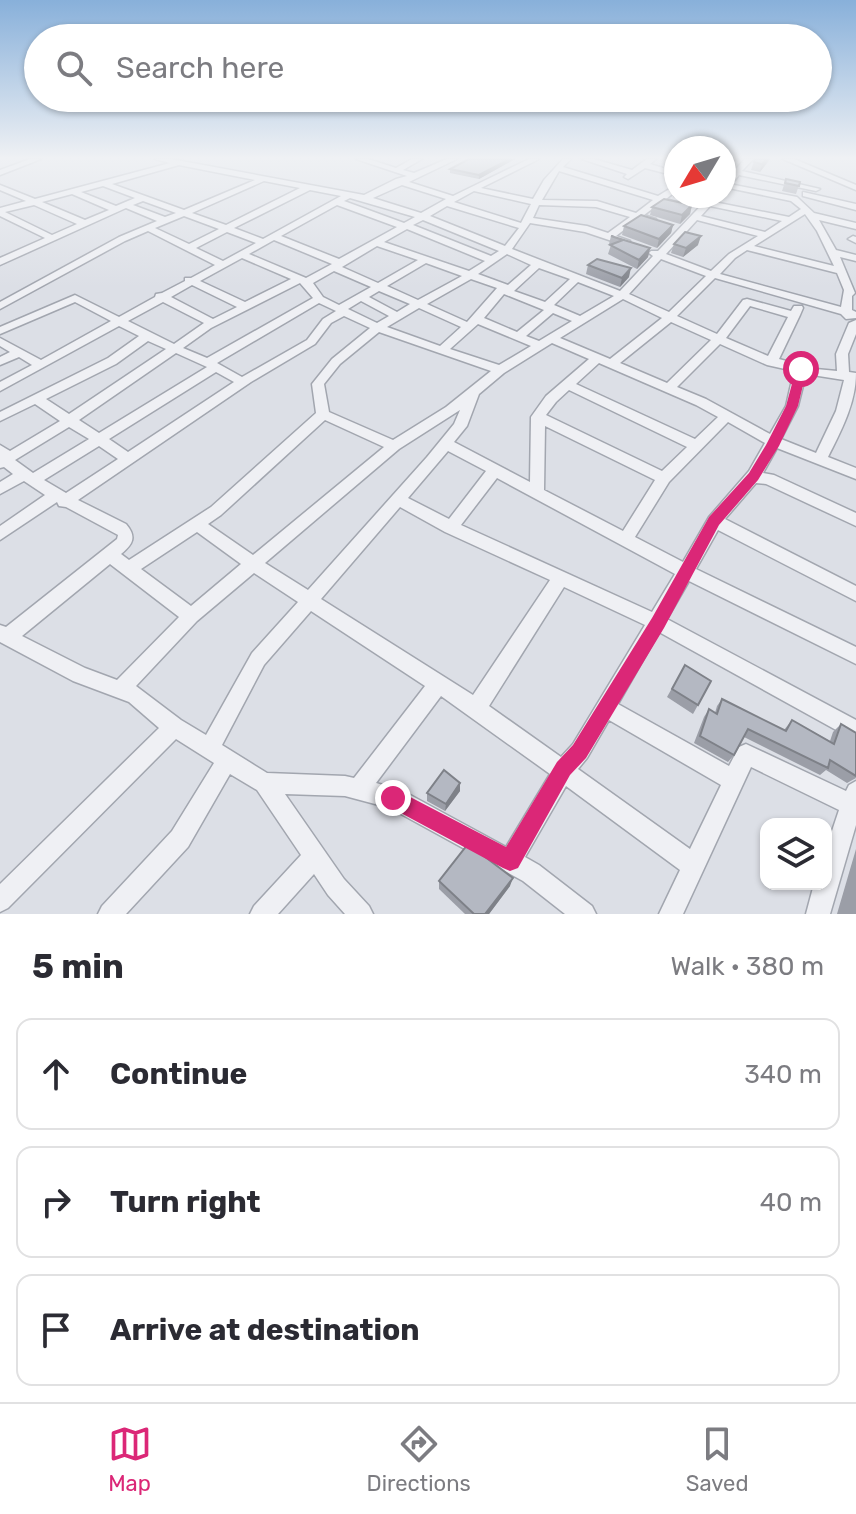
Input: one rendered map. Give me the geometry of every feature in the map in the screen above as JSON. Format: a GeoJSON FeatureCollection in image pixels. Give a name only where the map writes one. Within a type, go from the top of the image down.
{"type":"FeatureCollection","features":[{"type":"Feature","properties":{"kind":"street"},"geometry":{"type":"LineString","coordinates":[[0,212],[38,202],[83,223]]}},
{"type":"Feature","properties":{"kind":"street"},"geometry":{"type":"LineString","coordinates":[[104,202],[166,221]]}},
{"type":"Feature","properties":{"kind":"street"},"geometry":{"type":"LineString","coordinates":[[0,262],[49,237],[133,202]]}},
{"type":"Feature","properties":{"kind":"street"},"geometry":{"type":"LineString","coordinates":[[153,202],[338,265],[421,305],[518,337],[598,358],[669,388],[773,441],[856,474]]}},
{"type":"Feature","properties":{"kind":"street"},"geometry":{"type":"LineString","coordinates":[[0,306],[148,228],[211,202]]}},
{"type":"Feature","properties":{"kind":"street"},"geometry":{"type":"LineString","coordinates":[[188,248],[281,202]]}},
{"type":"Feature","properties":{"kind":"street"},"geometry":{"type":"LineString","coordinates":[[0,387],[189,280],[337,202],[492,260]]}},
{"type":"Feature","properties":{"kind":"street"},"geometry":{"type":"LineString","coordinates":[[376,202],[424,217],[622,295],[771,362],[850,377]]}},
{"type":"Feature","properties":{"kind":"street"},"geometry":{"type":"LineString","coordinates":[[361,914],[315,856],[264,783],[174,727],[122,688],[80,675],[4,635],[125,542],[126,534],[121,528],[59,499],[2,458],[69,421],[213,323],[338,265],[449,202]]}},
{"type":"Feature","properties":{"kind":"street"},"geometry":{"type":"LineString","coordinates":[[452,202],[525,224],[587,229],[636,246]]}},
{"type":"Feature","properties":{"kind":"street"},"geometry":{"type":"LineString","coordinates":[[323,414],[318,384],[333,361],[378,328],[421,305],[506,251],[525,224],[533,202],[597,204],[680,230]]}},
{"type":"Feature","properties":{"kind":"street"},"geometry":{"type":"LineString","coordinates":[[610,236],[657,202]]}},
{"type":"Feature","properties":{"kind":"street"},"geometry":{"type":"LineString","coordinates":[[790,202],[856,226]]}},
{"type":"Feature","properties":{"kind":"street"},"geometry":{"type":"LineString","coordinates":[[612,364],[671,316],[745,247],[792,220],[807,202]]}},
{"type":"Feature","properties":{"kind":"street"},"geometry":{"type":"LineString","coordinates":[[804,205],[856,207]]}},
{"type":"Feature","properties":{"kind":"street"},"geometry":{"type":"LineString","coordinates":[[804,205],[853,294]]}},
{"type":"Feature","properties":{"kind":"street"},"geometry":{"type":"LineString","coordinates":[[122,688],[191,616],[394,446],[500,370],[622,295],[654,253],[703,208]]}},
{"type":"Feature","properties":{"kind":"street"},"geometry":{"type":"LineString","coordinates":[[706,208],[767,235]]}},
{"type":"Feature","properties":{"kind":"street"},"geometry":{"type":"LineString","coordinates":[[711,208],[792,220]]}},
{"type":"Feature","properties":{"kind":"street"},"geometry":{"type":"LineString","coordinates":[[0,212],[49,237]]}},
{"type":"Feature","properties":{"kind":"street"},"geometry":{"type":"LineString","coordinates":[[148,228],[220,263]]}},
{"type":"Feature","properties":{"kind":"street"},"geometry":{"type":"LineString","coordinates":[[378,243],[501,285],[505,290],[583,321]]}},
{"type":"Feature","properties":{"kind":"street"},"geometry":{"type":"LineString","coordinates":[[745,247],[842,271]]}},
{"type":"Feature","properties":{"kind":"street"},"geometry":{"type":"LineString","coordinates":[[830,251],[856,258]]}},
{"type":"Feature","properties":{"kind":"street"},"geometry":{"type":"LineString","coordinates":[[654,253],[714,275],[803,299],[853,319]]}},
{"type":"Feature","properties":{"kind":"street"},"geometry":{"type":"LineString","coordinates":[[241,254],[303,281],[319,299],[378,328],[500,370]]}},
{"type":"Feature","properties":{"kind":"street"},"geometry":{"type":"LineString","coordinates":[[0,534],[129,459],[311,342],[327,321],[342,310],[425,260]]}},
{"type":"Feature","properties":{"kind":"street"},"geometry":{"type":"LineString","coordinates":[[441,351],[505,290],[538,264]]}},
{"type":"Feature","properties":{"kind":"street"},"geometry":{"type":"LineString","coordinates":[[518,337],[577,278]]}},
{"type":"Feature","properties":{"kind":"street"},"geometry":{"type":"LineString","coordinates":[[189,280],[246,307]]}},
{"type":"Feature","properties":{"kind":"street"},"geometry":{"type":"LineString","coordinates":[[820,460],[843,411],[850,377],[842,354],[853,319],[847,292],[853,294]]}},
{"type":"Feature","properties":{"kind":"street"},"geometry":{"type":"LineString","coordinates":[[160,296],[213,323]]}},
{"type":"Feature","properties":{"kind":"street"},"geometry":{"type":"LineString","coordinates":[[0,331],[72,297],[244,383]]}},
{"type":"Feature","properties":{"kind":"street"},"geometry":{"type":"LineString","coordinates":[[361,297],[399,317]]}},
{"type":"Feature","properties":{"kind":"street"},"geometry":{"type":"LineString","coordinates":[[0,489],[28,478],[99,439],[319,299]]}},
{"type":"Feature","properties":{"kind":"street"},"geometry":{"type":"LineString","coordinates":[[771,362],[803,299]]}},
{"type":"Feature","properties":{"kind":"street"},"geometry":{"type":"LineString","coordinates":[[669,388],[719,339],[747,302],[795,315]]}},
{"type":"Feature","properties":{"kind":"street"},"geometry":{"type":"LineString","coordinates":[[0,417],[112,361],[147,336]]}},
{"type":"Feature","properties":{"kind":"street"},"geometry":{"type":"LineString","coordinates":[[0,341],[41,365]]}},
{"type":"Feature","properties":{"kind":"street"},"geometry":{"type":"LineString","coordinates":[[0,361],[20,352]]}},
{"type":"Feature","properties":{"kind":"street"},"geometry":{"type":"LineString","coordinates":[[537,492],[538,417],[598,358]]}},
{"type":"Feature","properties":{"kind":"street"},"geometry":{"type":"LineString","coordinates":[[510,861],[564,769],[580,751],[658,623],[714,521],[753,477],[792,406],[801,369]]}},
{"type":"Feature","properties":{"kind":"street"},"geometry":{"type":"LineString","coordinates":[[568,385],[695,445]]}},
{"type":"Feature","properties":{"kind":"street"},"geometry":{"type":"LineString","coordinates":[[110,914],[180,839],[258,659],[446,444],[460,426],[473,391]]}},
{"type":"Feature","properties":{"kind":"street"},"geometry":{"type":"LineString","coordinates":[[36,399],[129,459]]}},
{"type":"Feature","properties":{"kind":"street"},"geometry":{"type":"LineString","coordinates":[[323,414],[394,446]]}},
{"type":"Feature","properties":{"kind":"street"},"geometry":{"type":"LineString","coordinates":[[129,569],[197,524],[323,414]]}},
{"type":"Feature","properties":{"kind":"street"},"geometry":{"type":"LineString","coordinates":[[626,539],[664,478],[727,416]]}},
{"type":"Feature","properties":{"kind":"street"},"geometry":{"type":"LineString","coordinates":[[538,417],[664,478]]}},
{"type":"Feature","properties":{"kind":"street"},"geometry":{"type":"LineString","coordinates":[[446,444],[687,572],[856,656]]}},
{"type":"Feature","properties":{"kind":"street"},"geometry":{"type":"LineString","coordinates":[[450,528],[495,470]]}},
{"type":"Feature","properties":{"kind":"street"},"geometry":{"type":"LineString","coordinates":[[753,477],[769,479],[856,520]]}},
{"type":"Feature","properties":{"kind":"street"},"geometry":{"type":"LineString","coordinates":[[399,500],[450,528],[658,623],[856,731]]}},
{"type":"Feature","properties":{"kind":"street"},"geometry":{"type":"LineString","coordinates":[[714,521],[856,594]]}},
{"type":"Feature","properties":{"kind":"street"},"geometry":{"type":"LineString","coordinates":[[197,524],[253,564],[476,708],[694,866]]}},
{"type":"Feature","properties":{"kind":"street"},"geometry":{"type":"LineString","coordinates":[[109,554],[191,616]]}},
{"type":"Feature","properties":{"kind":"street"},"geometry":{"type":"LineString","coordinates":[[476,708],[561,578]]}},
{"type":"Feature","properties":{"kind":"street"},"geometry":{"type":"LineString","coordinates":[[359,789],[439,683]]}},
{"type":"Feature","properties":{"kind":"street"},"geometry":{"type":"LineString","coordinates":[[606,708],[733,780]]}},
{"type":"Feature","properties":{"kind":"street"},"geometry":{"type":"LineString","coordinates":[[0,900],[174,727]]}},
{"type":"Feature","properties":{"kind":"street"},"geometry":{"type":"LineString","coordinates":[[671,914],[746,754],[854,798],[832,866]]}},
{"type":"Feature","properties":{"kind":"street"},"geometry":{"type":"LineString","coordinates":[[264,783],[311,782],[393,798],[510,861],[584,914]]}},
{"type":"Feature","properties":{"kind":"street"},"geometry":{"type":"LineString","coordinates":[[262,914],[315,856]]}},
{"type":"Feature","properties":{"kind":"street"},"geometry":{"type":"LineString","coordinates":[[818,914],[824,890]]}},
{"type":"Feature","properties":{"kind":"building"},"geometry":{"type":"Polygon","coordinates":[[[664,202],[664,208],[689,208],[682,215],[652,207],[664,202]]]}},
{"type":"Feature","properties":{"kind":"building"},"geometry":{"type":"Polygon","coordinates":[[[641,215],[673,225],[659,239],[624,226],[641,215]]]}},
{"type":"Feature","properties":{"kind":"building"},"geometry":{"type":"Polygon","coordinates":[[[685,232],[701,236],[686,248],[674,244],[685,232]]]}},
{"type":"Feature","properties":{"kind":"building"},"geometry":{"type":"Polygon","coordinates":[[[611,236],[650,248],[639,260],[610,245],[623,240],[611,236]]]}},
{"type":"Feature","properties":{"kind":"building"},"geometry":{"type":"Polygon","coordinates":[[[597,259],[631,268],[622,278],[588,265],[597,259]]]}},
{"type":"Feature","properties":{"kind":"building"},"geometry":{"type":"Polygon","coordinates":[[[685,665],[711,681],[698,705],[672,689],[685,665]]]}},
{"type":"Feature","properties":{"kind":"building"},"geometry":{"type":"Polygon","coordinates":[[[722,699],[786,731],[792,720],[834,744],[841,724],[856,733],[856,776],[830,760],[828,768],[748,729],[734,755],[700,736],[709,709],[717,714],[722,699]]]}},
{"type":"Feature","properties":{"kind":"building"},"geometry":{"type":"Polygon","coordinates":[[[444,770],[460,783],[446,804],[427,793],[444,770]]]}},
{"type":"Feature","properties":{"kind":"building"},"geometry":{"type":"Polygon","coordinates":[[[468,844],[513,878],[485,914],[474,914],[439,881],[468,844]]]}},
{"type":"Feature","properties":{"kind":"route"},"geometry":{"type":"LineString","coordinates":[[393,798],[460,831],[510,861],[564,769],[580,751],[658,623],[714,521],[753,477],[772,446],[792,406],[801,369]]}}]}
